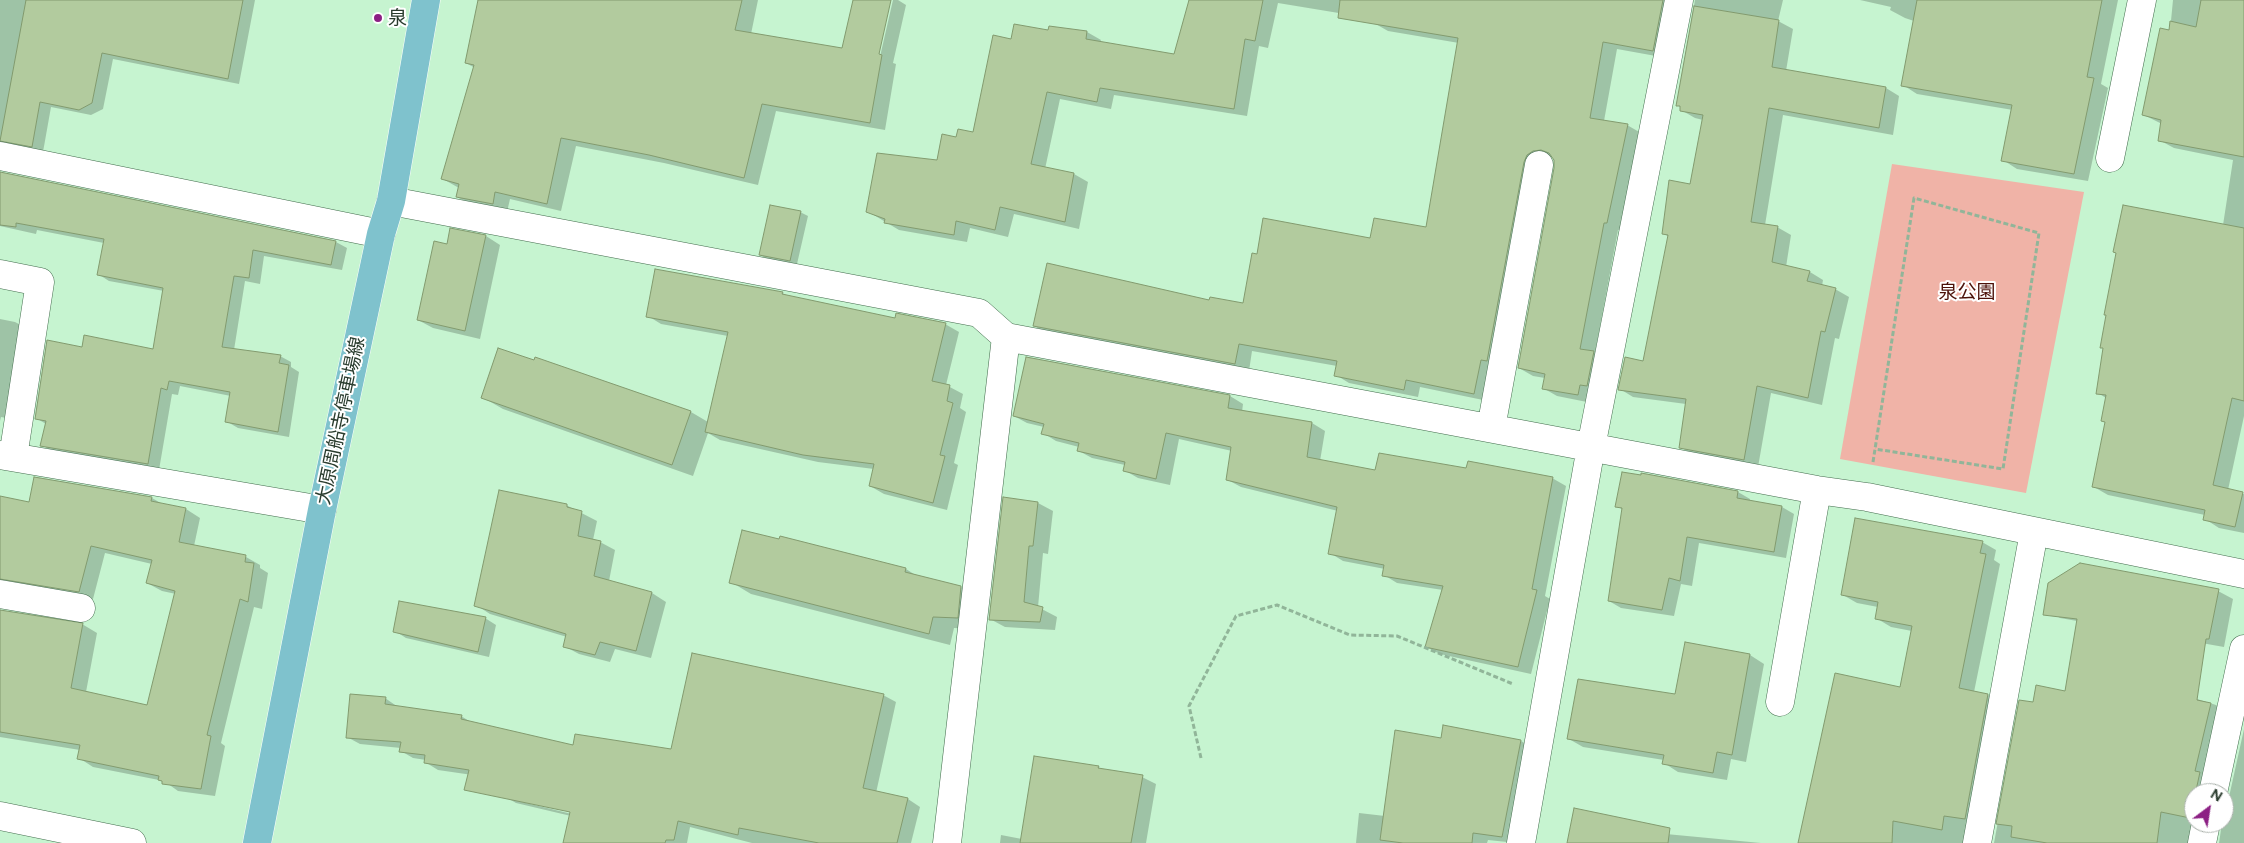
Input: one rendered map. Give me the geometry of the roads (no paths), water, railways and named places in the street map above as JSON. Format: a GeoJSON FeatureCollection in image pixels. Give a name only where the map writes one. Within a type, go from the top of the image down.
{"type":"FeatureCollection","features":[{"type":"Feature","properties":{"kind":"main road","name":"大原周船寺停車場線"},"geometry":{"type":"LineString","coordinates":[[257,843],[322,510],[381,234],[391,201],[426,0]]}},
{"type":"Feature","properties":{"kind":"street"},"geometry":{"type":"LineString","coordinates":[[1521,843],[1591,447],[1679,0]]}},
{"type":"Feature","properties":{"kind":"street"},"geometry":{"type":"LineString","coordinates":[[2110,158],[2142,0]]}},
{"type":"Feature","properties":{"kind":"street"},"geometry":{"type":"LineString","coordinates":[[0,156],[381,234]]}},
{"type":"Feature","properties":{"kind":"street"},"geometry":{"type":"LineString","coordinates":[[1491,428],[1540,165]]}},
{"type":"Feature","properties":{"kind":"street"},"geometry":{"type":"LineString","coordinates":[[391,201],[979,313],[1006,337],[1817,490],[1867,497],[2244,574]]}},
{"type":"Feature","properties":{"kind":"street"},"geometry":{"type":"LineString","coordinates":[[0,274],[40,282],[6,456],[322,510]]}},
{"type":"Feature","properties":{"kind":"street"},"geometry":{"type":"LineString","coordinates":[[947,843],[1006,337]]}},
{"type":"Feature","properties":{"kind":"street"},"geometry":{"type":"LineString","coordinates":[[1780,702],[1817,490]]}},
{"type":"Feature","properties":{"kind":"street"},"geometry":{"type":"LineString","coordinates":[[1977,843],[2034,532]]}},
{"type":"Feature","properties":{"kind":"street"},"geometry":{"type":"LineString","coordinates":[[0,594],[81,608]]}},
{"type":"Feature","properties":{"kind":"street"},"geometry":{"type":"LineString","coordinates":[[2215,783],[2244,649]]}},
{"type":"Feature","properties":{"kind":"street"},"geometry":{"type":"LineString","coordinates":[[0,816],[132,843]]}},
{"type":"Feature","properties":{"kind":"place","name":"泉"},"geometry":{"type":"Point","coordinates":[378,18]}},
{"type":"Feature","properties":{"kind":"park label","name":"泉公園"},"geometry":{"type":"Point","coordinates":[1967,292]}}]}
